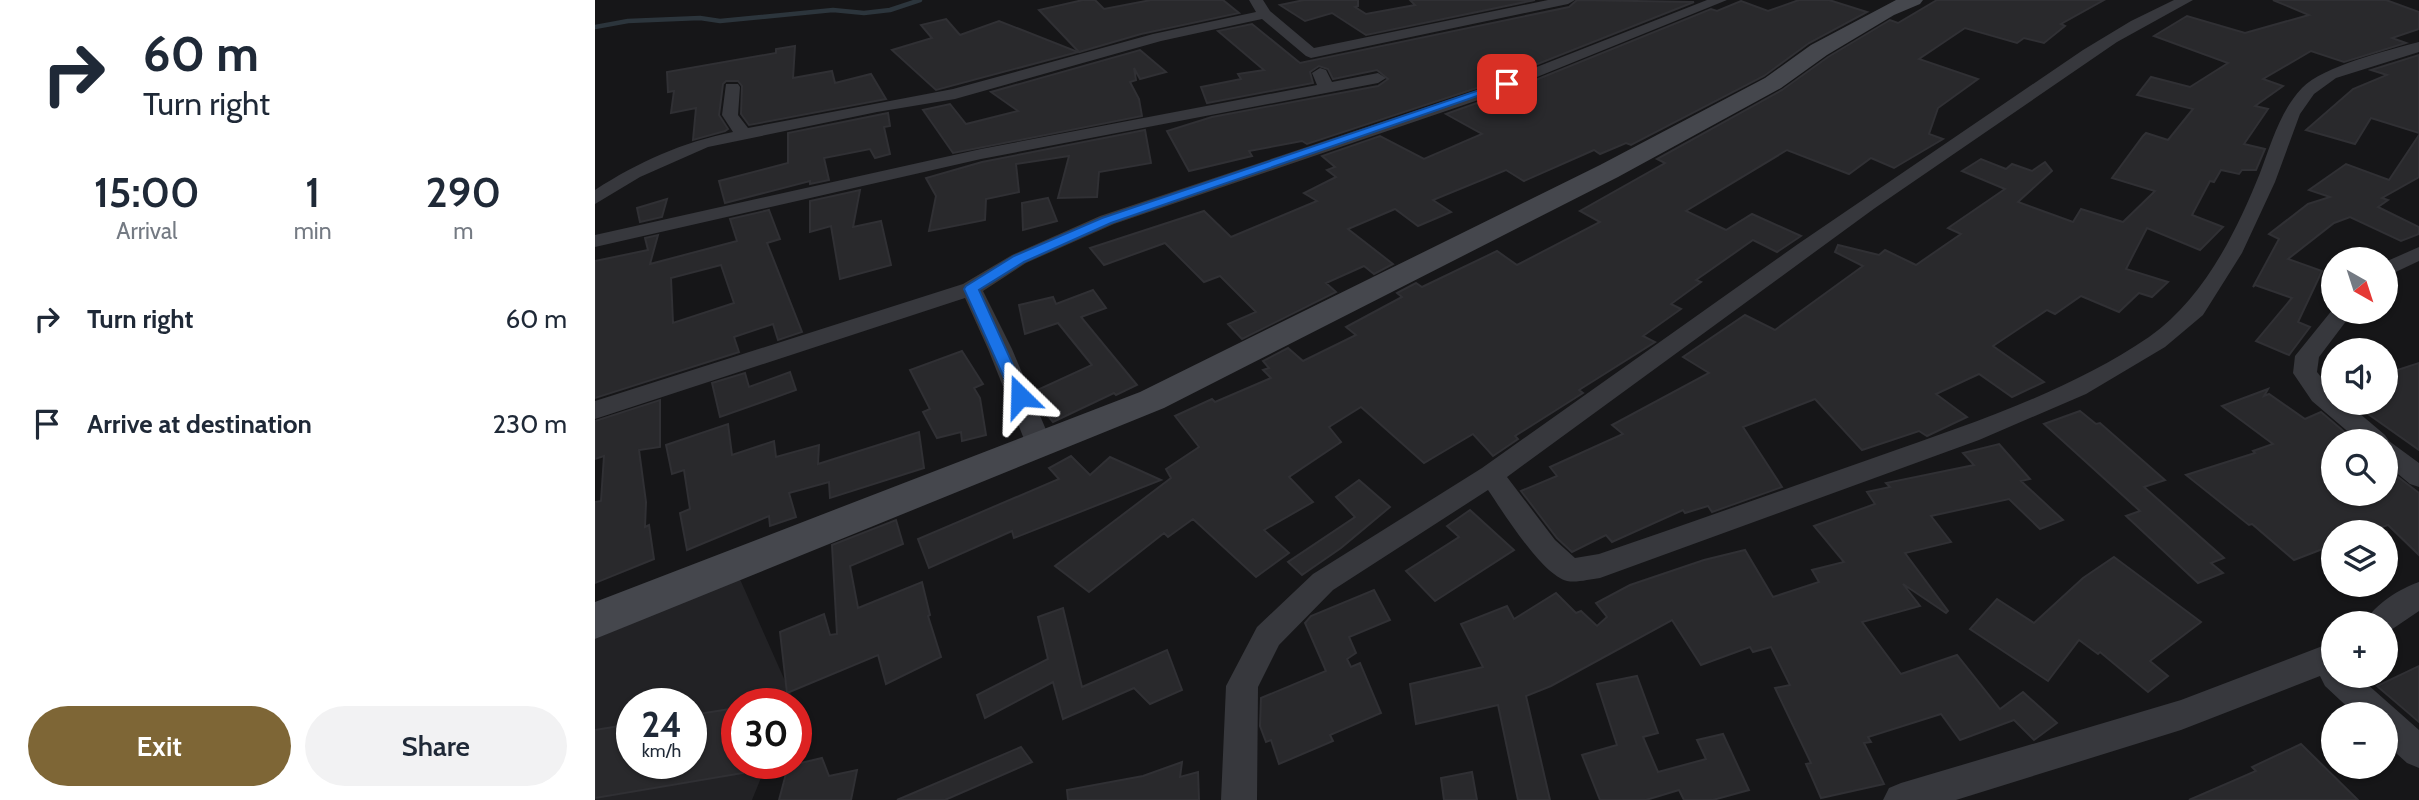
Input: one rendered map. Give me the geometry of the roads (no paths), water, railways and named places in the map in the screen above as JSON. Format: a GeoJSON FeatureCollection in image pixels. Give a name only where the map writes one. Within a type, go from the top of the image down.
{"type":"FeatureCollection","features":[{"type":"Feature","properties":{"kind":"street"},"geometry":{"type":"LineString","coordinates":[[1311,53],[1569,0]]}},
{"type":"Feature","properties":{"kind":"street"},"geometry":{"type":"LineString","coordinates":[[595,410],[971,289],[1019,259],[1107,220],[1484,93],[1716,0]]}},
{"type":"Feature","properties":{"kind":"street"},"geometry":{"type":"LineString","coordinates":[[595,621],[1152,400],[1609,171],[1773,83],[1819,50],[1887,11],[1913,0]]}},
{"type":"Feature","properties":{"kind":"street"},"geometry":{"type":"LineString","coordinates":[[1239,800],[1243,686],[1268,636],[1323,582],[1490,475],[1877,196],[2039,90],[2105,41],[2151,14],[2186,0]]}},
{"type":"Feature","properties":{"kind":"street"},"geometry":{"type":"LineString","coordinates":[[595,198],[604,189],[664,158],[703,143],[955,94],[1260,7],[1311,53],[1326,88]]}},
{"type":"Feature","properties":{"kind":"street"},"geometry":{"type":"LineString","coordinates":[[1490,475],[1545,548],[1570,570],[1590,567],[1723,524],[1873,466],[1969,434],[2077,388],[2157,342],[2195,310],[2232,253],[2266,182],[2292,114],[2308,90],[2330,75],[2419,47]]}},
{"type":"Feature","properties":{"kind":"street"},"geometry":{"type":"LineString","coordinates":[[595,241],[981,154],[1378,78]]}},
{"type":"Feature","properties":{"kind":"street"},"geometry":{"type":"LineString","coordinates":[[732,87],[730,115],[744,135]]}},
{"type":"Feature","properties":{"kind":"street"},"geometry":{"type":"LineString","coordinates":[[2398,264],[2419,253]]}},
{"type":"Feature","properties":{"kind":"street"},"geometry":{"type":"LineString","coordinates":[[971,289],[1000,349],[1039,444]]}},
{"type":"Feature","properties":{"kind":"street"},"geometry":{"type":"LineString","coordinates":[[2332,324],[2307,356],[2305,373],[2321,395],[2362,429]]}},
{"type":"Feature","properties":{"kind":"street"},"geometry":{"type":"LineString","coordinates":[[2398,460],[2419,477]]}},
{"type":"Feature","properties":{"kind":"street"},"geometry":{"type":"LineString","coordinates":[[2396,611],[2419,594]]}},
{"type":"Feature","properties":{"kind":"street"},"geometry":{"type":"LineString","coordinates":[[1901,800],[2321,669]]}},
{"type":"Feature","properties":{"kind":"street"},"geometry":{"type":"LineString","coordinates":[[2353,688],[2366,702]]}},
{"type":"Feature","properties":{"kind":"street"},"geometry":{"type":"LineString","coordinates":[[2398,733],[2419,752]]}},
{"type":"Feature","properties":{"kind":"waterway"},"geometry":{"type":"LineString","coordinates":[[595,27],[628,21],[700,18],[720,21],[833,10],[864,13],[890,10],[920,0]]}}]}
